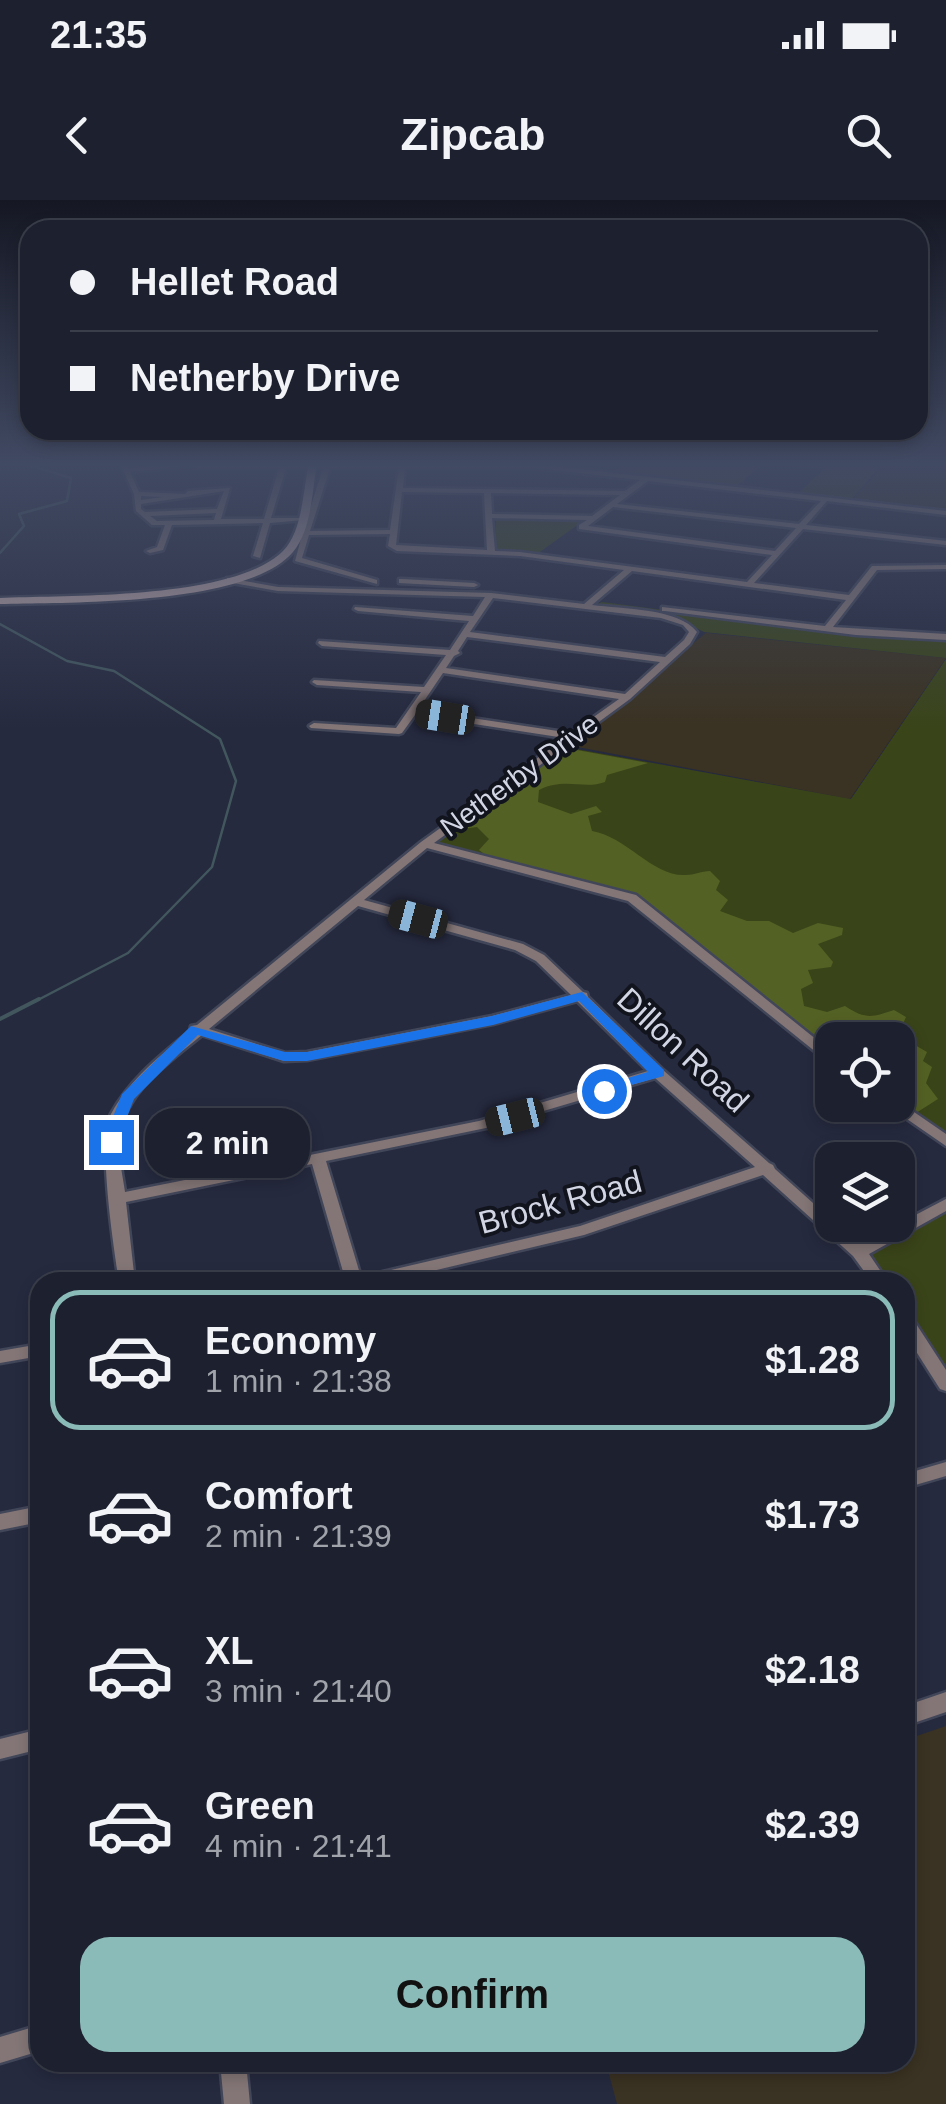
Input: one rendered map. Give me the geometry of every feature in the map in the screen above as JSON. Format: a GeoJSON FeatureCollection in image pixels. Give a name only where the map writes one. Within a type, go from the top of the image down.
{"type":"FeatureCollection","features":[{"type":"Feature","properties":{"kind":"main road"},"geometry":{"type":"LineString","coordinates":[[2,601],[143,594],[230,580],[280,559],[287,552]]}},
{"type":"Feature","properties":{"kind":"street"},"geometry":{"type":"LineString","coordinates":[[258,556],[259,552]]}},
{"type":"Feature","properties":{"kind":"street"},"geometry":{"type":"LineString","coordinates":[[299,552],[298,559],[308,565],[372,582],[434,586]]}},
{"type":"Feature","properties":{"kind":"street"},"geometry":{"type":"LineString","coordinates":[[485,552],[851,598]]}},
{"type":"Feature","properties":{"kind":"street"},"geometry":{"type":"LineString","coordinates":[[768,552],[777,553]]}},
{"type":"Feature","properties":{"kind":"street"},"geometry":{"type":"LineString","coordinates":[[748,585],[777,553]]}},
{"type":"Feature","properties":{"kind":"street"},"geometry":{"type":"LineString","coordinates":[[828,629],[878,567],[946,567]]}},
{"type":"Feature","properties":{"kind":"street"},"geometry":{"type":"LineString","coordinates":[[590,603],[631,568]]}},
{"type":"Feature","properties":{"kind":"street","name":"Netherby Drive"},"geometry":{"type":"LineString","coordinates":[[126,1272],[111,1142],[116,1117],[146,1075],[196,1029],[425,844],[626,697],[692,636],[686,624],[590,603],[492,591],[434,586],[278,589],[230,580]]}},
{"type":"Feature","properties":{"kind":"street"},"geometry":{"type":"LineString","coordinates":[[314,726],[397,732],[456,652],[492,591]]}},
{"type":"Feature","properties":{"kind":"street"},"geometry":{"type":"LineString","coordinates":[[590,603],[828,629],[946,637]]}},
{"type":"Feature","properties":{"kind":"street"},"geometry":{"type":"LineString","coordinates":[[358,610],[476,618]]}},
{"type":"Feature","properties":{"kind":"street"},"geometry":{"type":"LineString","coordinates":[[467,634],[668,660]]}},
{"type":"Feature","properties":{"kind":"street"},"geometry":{"type":"LineString","coordinates":[[322,642],[456,652]]}},
{"type":"Feature","properties":{"kind":"street"},"geometry":{"type":"LineString","coordinates":[[443,670],[626,697]]}},
{"type":"Feature","properties":{"kind":"street"},"geometry":{"type":"LineString","coordinates":[[317,682],[428,690]]}},
{"type":"Feature","properties":{"kind":"street"},"geometry":{"type":"LineString","coordinates":[[413,712],[572,736]]}},
{"type":"Feature","properties":{"kind":"street"},"geometry":{"type":"LineString","coordinates":[[425,844],[632,898],[815,1044]]}},
{"type":"Feature","properties":{"kind":"street","name":"Dillon Road"},"geometry":{"type":"LineString","coordinates":[[354,901],[526,949],[582,996],[658,1073],[860,1252],[873,1272]]}},
{"type":"Feature","properties":{"kind":"street"},"geometry":{"type":"LineString","coordinates":[[196,1029],[284,1057],[307,1056],[493,1020],[582,996]]}},
{"type":"Feature","properties":{"kind":"street"},"geometry":{"type":"LineString","coordinates":[[116,1199],[515,1117],[658,1073]]}},
{"type":"Feature","properties":{"kind":"street"},"geometry":{"type":"LineString","coordinates":[[915,1119],[946,1141]]}},
{"type":"Feature","properties":{"kind":"street"},"geometry":{"type":"LineString","coordinates":[[318,1159],[351,1272]]}},
{"type":"Feature","properties":{"kind":"street","name":"Brock Road"},"geometry":{"type":"LineString","coordinates":[[406,1272],[584,1230],[768,1168]]}},
{"type":"Feature","properties":{"kind":"street"},"geometry":{"type":"LineString","coordinates":[[860,1252],[946,1204]]}},
{"type":"Feature","properties":{"kind":"street"},"geometry":{"type":"LineString","coordinates":[[915,1336],[946,1384]]}},
{"type":"Feature","properties":{"kind":"street"},"geometry":{"type":"LineString","coordinates":[[0,1357],[30,1352]]}},
{"type":"Feature","properties":{"kind":"street"},"geometry":{"type":"LineString","coordinates":[[915,1478],[946,1469]]}},
{"type":"Feature","properties":{"kind":"street"},"geometry":{"type":"LineString","coordinates":[[0,1522],[30,1516]]}},
{"type":"Feature","properties":{"kind":"street"},"geometry":{"type":"LineString","coordinates":[[915,1713],[946,1702]]}},
{"type":"Feature","properties":{"kind":"street"},"geometry":{"type":"LineString","coordinates":[[0,1749],[30,1742]]}},
{"type":"Feature","properties":{"kind":"street"},"geometry":{"type":"LineString","coordinates":[[0,2050],[30,2041]]}},
{"type":"Feature","properties":{"kind":"street"},"geometry":{"type":"LineString","coordinates":[[234,2072],[238,2104]]}},
{"type":"Feature","properties":{"kind":"shaded area"},"geometry":{"type":"Polygon","coordinates":[[[706,633],[946,658],[850,799],[567,745],[706,633]]]}},
{"type":"Feature","properties":{"kind":"shaded area"},"geometry":{"type":"Polygon","coordinates":[[[946,1726],[946,2104],[617,2104],[608,2072],[915,2072],[915,1737],[946,1726]]]}},
{"type":"Feature","properties":{"kind":"green space"},"geometry":{"type":"Polygon","coordinates":[[[597,604],[819,630],[946,638],[946,658],[704,632],[670,615],[597,604]]]}},
{"type":"Feature","properties":{"kind":"green space"},"geometry":{"type":"Polygon","coordinates":[[[946,659],[946,1135],[915,1113],[915,1022],[815,1022],[815,1040],[634,897],[444,846],[438,840],[565,747],[851,799],[946,659]]]}},
{"type":"Feature","properties":{"kind":"green space"},"geometry":{"type":"Polygon","coordinates":[[[566,748],[648,763],[607,775],[605,782],[597,784],[548,786],[539,790],[538,802],[571,814],[596,806],[602,812],[588,816],[592,831],[617,841],[662,870],[689,875],[710,871],[720,881],[716,890],[728,900],[720,911],[747,921],[769,921],[793,933],[818,923],[843,928],[842,935],[818,944],[833,962],[831,967],[808,970],[813,983],[801,989],[804,1006],[827,1012],[845,1006],[869,1016],[894,1010],[906,1017],[904,1022],[815,1022],[815,1038],[635,897],[487,856],[479,850],[489,839],[477,827],[456,830],[566,748]]]}},
{"type":"Feature","properties":{"kind":"green space"},"geometry":{"type":"Polygon","coordinates":[[[915,1045],[927,1052],[923,1061],[932,1067],[926,1083],[938,1099],[916,1113],[915,1045]]]}},
{"type":"Feature","properties":{"kind":"green space"},"geometry":{"type":"Polygon","coordinates":[[[946,1211],[946,1370],[915,1325],[915,1272],[880,1272],[870,1253],[890,1242],[915,1242],[915,1228],[946,1211]]]}},
{"type":"Feature","properties":{"kind":"waterway"},"geometry":{"type":"LineString","coordinates":[[0,624],[67,661],[114,671],[220,739],[236,781],[212,867],[128,953],[34,1002]]}},
{"type":"Feature","properties":{"kind":"waterway"},"geometry":{"type":"LineString","coordinates":[[0,1019],[39,999]]}},
{"type":"Feature","properties":{"kind":"route"},"geometry":{"type":"LineString","coordinates":[[111,1142],[116,1117],[127,1098],[166,1054],[196,1029],[284,1057],[307,1056],[493,1020],[582,996],[658,1073],[604,1091]]}}]}
